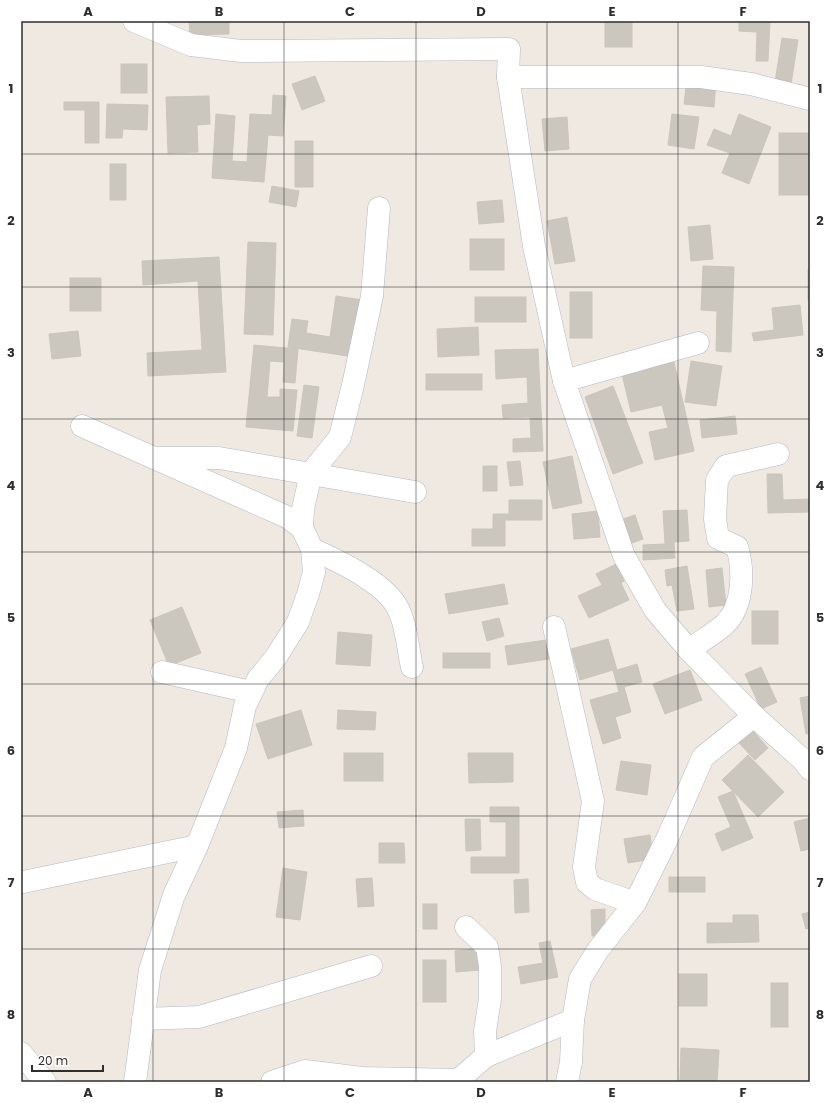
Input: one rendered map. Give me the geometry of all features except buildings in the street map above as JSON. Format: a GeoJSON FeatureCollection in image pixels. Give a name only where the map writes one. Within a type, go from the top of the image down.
{"type":"FeatureCollection","features":[{"type":"Feature","properties":{"kind":"street"},"geometry":{"type":"LineString","coordinates":[[134,21],[191,45],[241,51],[509,49],[508,77],[534,246],[564,381],[624,556],[655,610],[689,650],[754,716],[803,760],[810,769]]}},
{"type":"Feature","properties":{"kind":"street"},"geometry":{"type":"LineString","coordinates":[[508,77],[701,77],[751,84],[810,99]]}},
{"type":"Feature","properties":{"kind":"street"},"geometry":{"type":"LineString","coordinates":[[302,528],[303,509],[311,473],[340,437],[372,296],[379,208]]}},
{"type":"Feature","properties":{"kind":"street"},"geometry":{"type":"LineString","coordinates":[[564,381],[698,343]]}},
{"type":"Feature","properties":{"kind":"street"},"geometry":{"type":"LineString","coordinates":[[82,426],[287,517],[302,528],[312,549],[314,572],[298,622],[276,657],[258,679],[251,692],[245,706],[236,748],[198,846],[174,895],[150,970],[135,1082]]}},
{"type":"Feature","properties":{"kind":"street"},"geometry":{"type":"LineString","coordinates":[[689,650],[725,624],[737,605],[742,572],[740,558],[737,547],[718,538],[715,529],[717,480],[726,466],[778,454]]}},
{"type":"Feature","properties":{"kind":"street"},"geometry":{"type":"LineString","coordinates":[[153,458],[219,458],[416,492]]}},
{"type":"Feature","properties":{"kind":"street"},"geometry":{"type":"LineString","coordinates":[[312,549],[332,558],[380,586],[400,612],[412,667]]}},
{"type":"Feature","properties":{"kind":"street"},"geometry":{"type":"LineString","coordinates":[[554,628],[593,800],[584,867],[587,882],[595,889],[636,903]]}},
{"type":"Feature","properties":{"kind":"street"},"geometry":{"type":"LineString","coordinates":[[162,672],[251,692]]}},
{"type":"Feature","properties":{"kind":"street"},"geometry":{"type":"LineString","coordinates":[[567,1082],[573,1020],[580,979],[598,950],[636,903],[668,837],[703,757],[754,716]]}},
{"type":"Feature","properties":{"kind":"street"},"geometry":{"type":"LineString","coordinates":[[23,882],[198,846]]}},
{"type":"Feature","properties":{"kind":"street"},"geometry":{"type":"LineString","coordinates":[[466,927],[488,947],[490,966],[490,999],[485,1030],[486,1056]]}},
{"type":"Feature","properties":{"kind":"street"},"geometry":{"type":"LineString","coordinates":[[143,1019],[199,1017],[371,966]]}},
{"type":"Feature","properties":{"kind":"street"},"geometry":{"type":"LineString","coordinates":[[272,1082],[305,1071],[362,1078],[457,1081],[486,1056],[573,1020]]}},
{"type":"Feature","properties":{"kind":"street"},"geometry":{"type":"LineString","coordinates":[[21,1052],[45,1082]]}}]}
